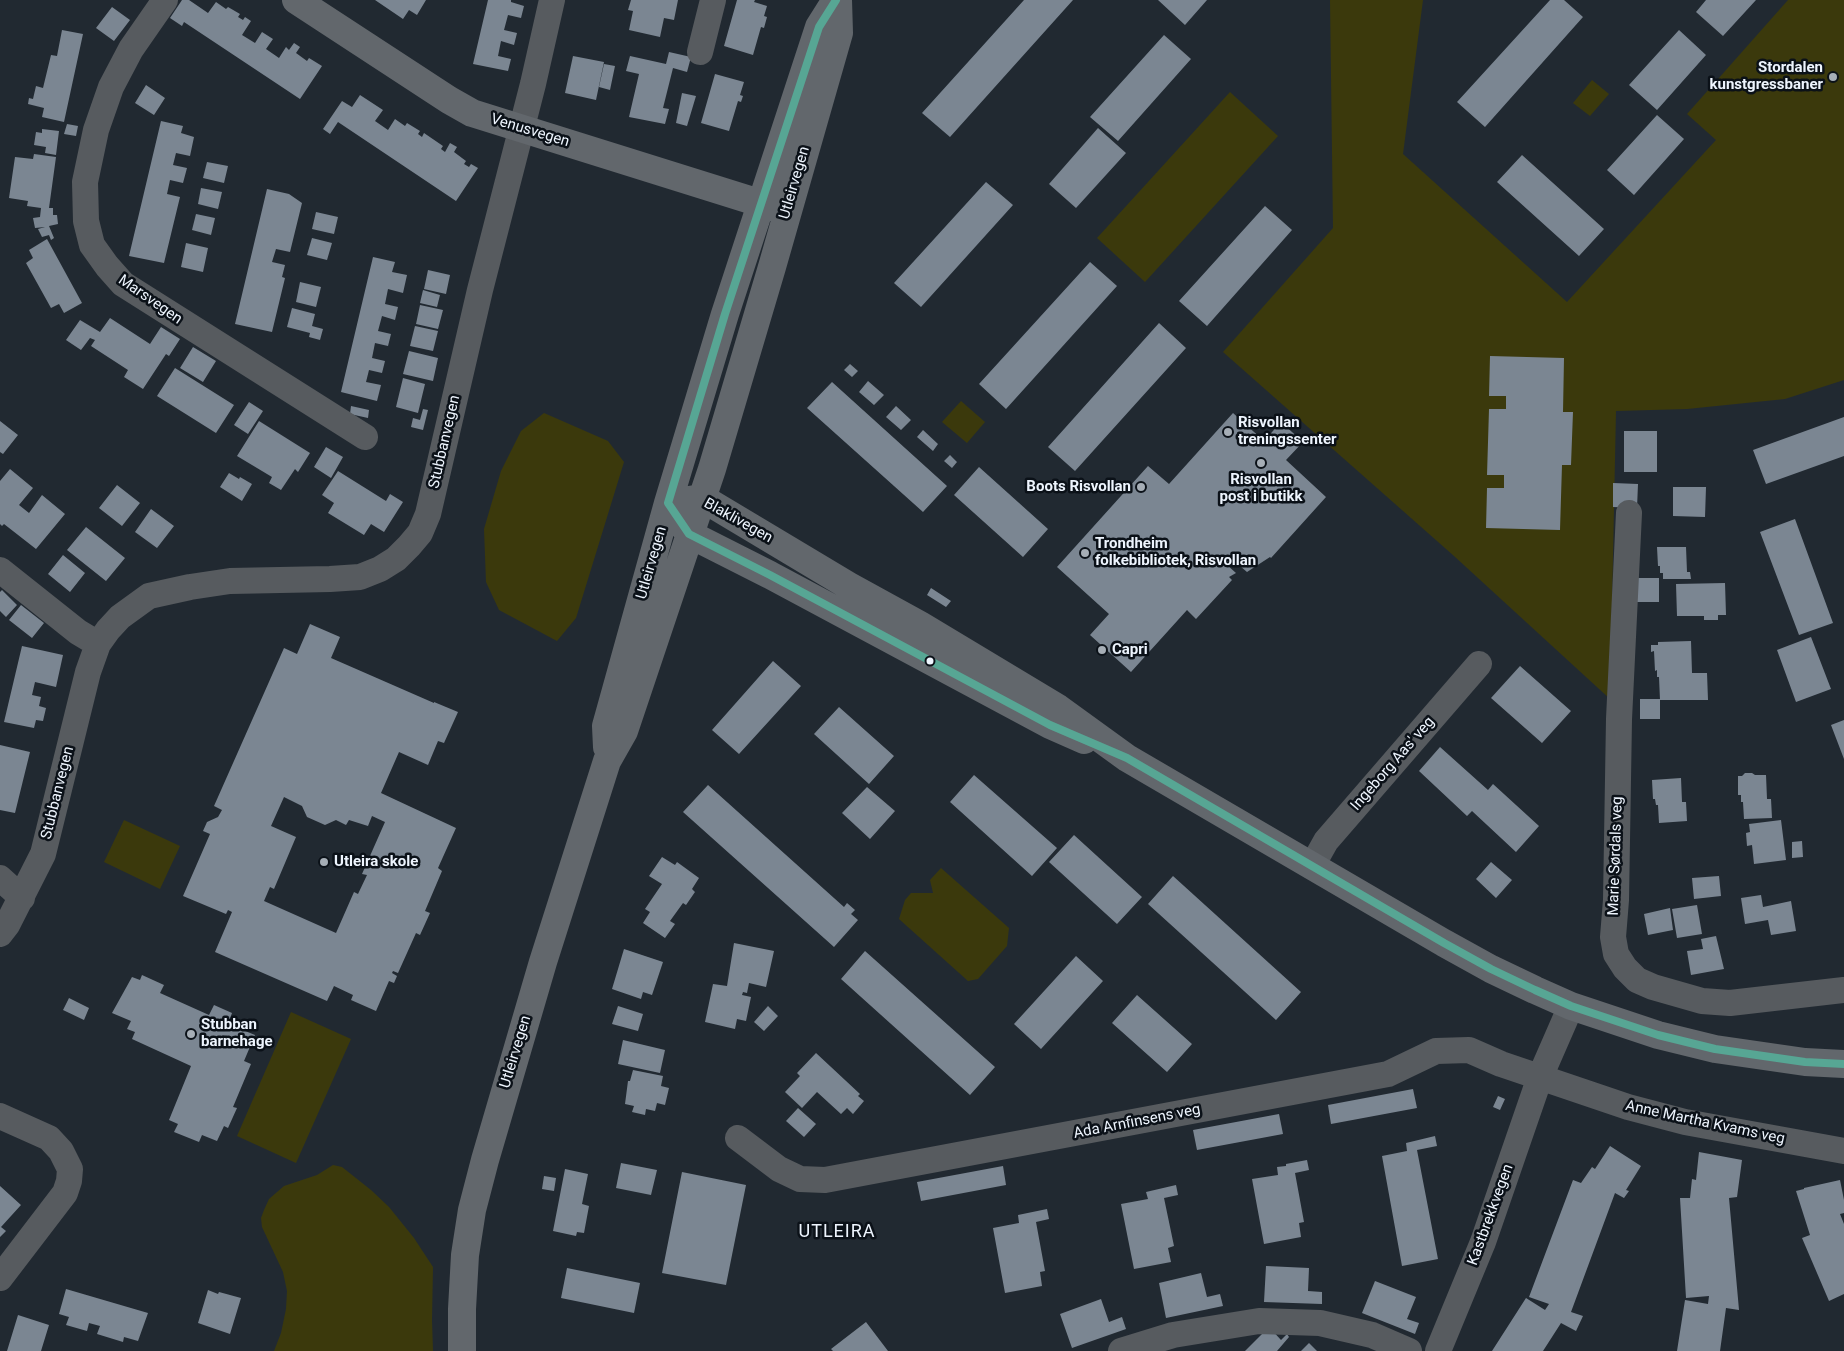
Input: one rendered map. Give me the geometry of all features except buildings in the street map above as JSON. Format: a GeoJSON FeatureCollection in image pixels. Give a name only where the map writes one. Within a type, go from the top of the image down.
{"type":"FeatureCollection","features":[{"type":"Feature","properties":{"kind":"main road","name":"Venusvegen"},"geometry":{"type":"LineString","coordinates":[[296,0],[449,100],[472,112],[787,211]]}},
{"type":"Feature","properties":{"kind":"main road","name":"Utleirvegen"},"geometry":{"type":"LineString","coordinates":[[607,761],[606,726],[668,503],[725,314],[819,27],[837,0]]}},
{"type":"Feature","properties":{"kind":"main road","name":"Utleirvegen"},"geometry":{"type":"LineString","coordinates":[[462,1351],[465,1255],[480,1176],[543,962],[607,761],[624,731],[702,498],[772,267],[838,32],[837,0]]}},
{"type":"Feature","properties":{"kind":"main road","name":"Blaklivegen"},"geometry":{"type":"LineString","coordinates":[[1127,758],[1050,725],[770,574],[689,534],[668,503],[702,498],[1051,703],[1127,758],[1491,969],[1535,990],[1572,1006],[1658,1035],[1715,1049],[1805,1062],[1844,1064]]}},
{"type":"Feature","properties":{"kind":"street","name":"Marsvegen"},"geometry":{"type":"LineString","coordinates":[[165,0],[131,49],[111,87],[96,130],[85,182],[86,221],[92,245],[123,284],[256,370],[365,437]]}},
{"type":"Feature","properties":{"kind":"street","name":"Stubbanvegen"},"geometry":{"type":"LineString","coordinates":[[0,934],[7,926],[43,854],[88,672],[98,644],[120,617],[149,596],[230,581],[330,580],[360,577],[380,569],[396,559],[420,533],[428,514],[482,280],[520,128],[533,84],[552,0]]}},
{"type":"Feature","properties":{"kind":"street"},"geometry":{"type":"LineString","coordinates":[[700,52],[713,0]]}},
{"type":"Feature","properties":{"kind":"street","name":"Marie Sørdals veg"},"geometry":{"type":"LineString","coordinates":[[1629,513],[1619,719],[1616,900],[1613,937],[1616,954],[1625,968],[1637,980],[1653,988],[1702,1001],[1730,1003],[1844,990]]}},
{"type":"Feature","properties":{"kind":"street"},"geometry":{"type":"LineString","coordinates":[[0,570],[78,632],[98,644]]}},
{"type":"Feature","properties":{"kind":"street","name":"Ingeborg Aas' veg"},"geometry":{"type":"LineString","coordinates":[[1312,866],[1326,841],[1479,664]]}},
{"type":"Feature","properties":{"kind":"street"},"geometry":{"type":"LineString","coordinates":[[0,878],[22,898]]}},
{"type":"Feature","properties":{"kind":"street","name":"Kastbrekkvegen"},"geometry":{"type":"LineString","coordinates":[[1439,1351],[1483,1242],[1540,1077],[1572,1006]]}},
{"type":"Feature","properties":{"kind":"street","name":"Ada Arnfinsens veg"},"geometry":{"type":"LineString","coordinates":[[738,1138],[778,1169],[800,1179],[825,1180],[1388,1074],[1436,1051],[1469,1050],[1501,1064],[1540,1077]]}},
{"type":"Feature","properties":{"kind":"street","name":"Anne Martha Kvams veg"},"geometry":{"type":"LineString","coordinates":[[1540,1077],[1628,1107],[1685,1122],[1844,1151]]}},
{"type":"Feature","properties":{"kind":"street"},"geometry":{"type":"LineString","coordinates":[[0,1116],[49,1138],[62,1151],[70,1169],[65,1192],[0,1278]]}},
{"type":"Feature","properties":{"kind":"street"},"geometry":{"type":"LineString","coordinates":[[1121,1351],[1173,1335],[1259,1321],[1320,1323],[1364,1343],[1409,1351]]}},
{"type":"Feature","properties":{"kind":"shaded area"},"geometry":{"type":"Polygon","coordinates":[[[1330,0],[1423,0],[1403,154],[1567,302],[1716,140],[1687,114],[1788,0],[1844,0],[1844,380],[1785,399],[1687,409],[1616,411],[1610,699],[1454,556],[1223,352],[1333,228],[1330,0]]]}},
{"type":"Feature","properties":{"kind":"shaded area"},"geometry":{"type":"Polygon","coordinates":[[[1592,80],[1609,94],[1590,116],[1573,103],[1592,80]]]}},
{"type":"Feature","properties":{"kind":"shaded area"},"geometry":{"type":"Polygon","coordinates":[[[1230,92],[1278,136],[1145,282],[1097,238],[1230,92]]]}},
{"type":"Feature","properties":{"kind":"shaded area"},"geometry":{"type":"Polygon","coordinates":[[[961,401],[985,422],[967,443],[942,422],[961,401]]]}},
{"type":"Feature","properties":{"kind":"shaded area"},"geometry":{"type":"Polygon","coordinates":[[[544,413],[608,441],[624,462],[576,618],[557,641],[499,610],[486,582],[484,529],[501,471],[521,431],[544,413]]]}},
{"type":"Feature","properties":{"kind":"shaded area"},"geometry":{"type":"Polygon","coordinates":[[[124,820],[180,846],[160,889],[104,862],[124,820]]]}},
{"type":"Feature","properties":{"kind":"shaded area"},"geometry":{"type":"Polygon","coordinates":[[[941,868],[1009,928],[1007,946],[978,979],[968,981],[899,919],[905,900],[911,893],[933,893],[930,880],[941,868]]]}},
{"type":"Feature","properties":{"kind":"shaded area"},"geometry":{"type":"Polygon","coordinates":[[[291,1012],[351,1039],[296,1163],[237,1136],[291,1012]]]}},
{"type":"Feature","properties":{"kind":"shaded area"},"geometry":{"type":"Polygon","coordinates":[[[333,1165],[342,1167],[389,1207],[414,1238],[433,1267],[433,1351],[274,1351],[281,1333],[286,1309],[287,1291],[283,1272],[262,1227],[261,1218],[269,1199],[284,1186],[317,1175],[333,1165]]]}},
{"type":"Feature","properties":{"kind":"transit line"},"geometry":{"type":"LineString","coordinates":[[836,0],[819,27],[725,314],[668,503],[689,534],[770,575],[1050,725],[1127,758],[1444,943],[1491,969],[1535,990],[1571,1006],[1658,1035],[1715,1049],[1805,1062],[1844,1064]]}},
{"type":"Feature","properties":{"kind":"place","name":"Stordalen kunstgressbaner"},"geometry":{"type":"Point","coordinates":[1833,77]}},
{"type":"Feature","properties":{"kind":"place","name":"Risvollan treningssenter"},"geometry":{"type":"Point","coordinates":[1228,432]}},
{"type":"Feature","properties":{"kind":"place","name":"Risvollan post i butikk"},"geometry":{"type":"Point","coordinates":[1261,463]}},
{"type":"Feature","properties":{"kind":"place","name":"Boots Risvollan"},"geometry":{"type":"Point","coordinates":[1141,487]}},
{"type":"Feature","properties":{"kind":"place","name":"Trondheim folkebibliotek, Risvollan"},"geometry":{"type":"Point","coordinates":[1085,553]}},
{"type":"Feature","properties":{"kind":"place","name":"Capri"},"geometry":{"type":"Point","coordinates":[1102,650]}},
{"type":"Feature","properties":{"kind":"place","name":"Utleira skole"},"geometry":{"type":"Point","coordinates":[324,862]}},
{"type":"Feature","properties":{"kind":"place","name":"Stubban barnehage"},"geometry":{"type":"Point","coordinates":[191,1034]}},
{"type":"Feature","properties":{"kind":"district","name":"UTLEIRA"},"geometry":{"type":"Point","coordinates":[837,1232]}}]}
